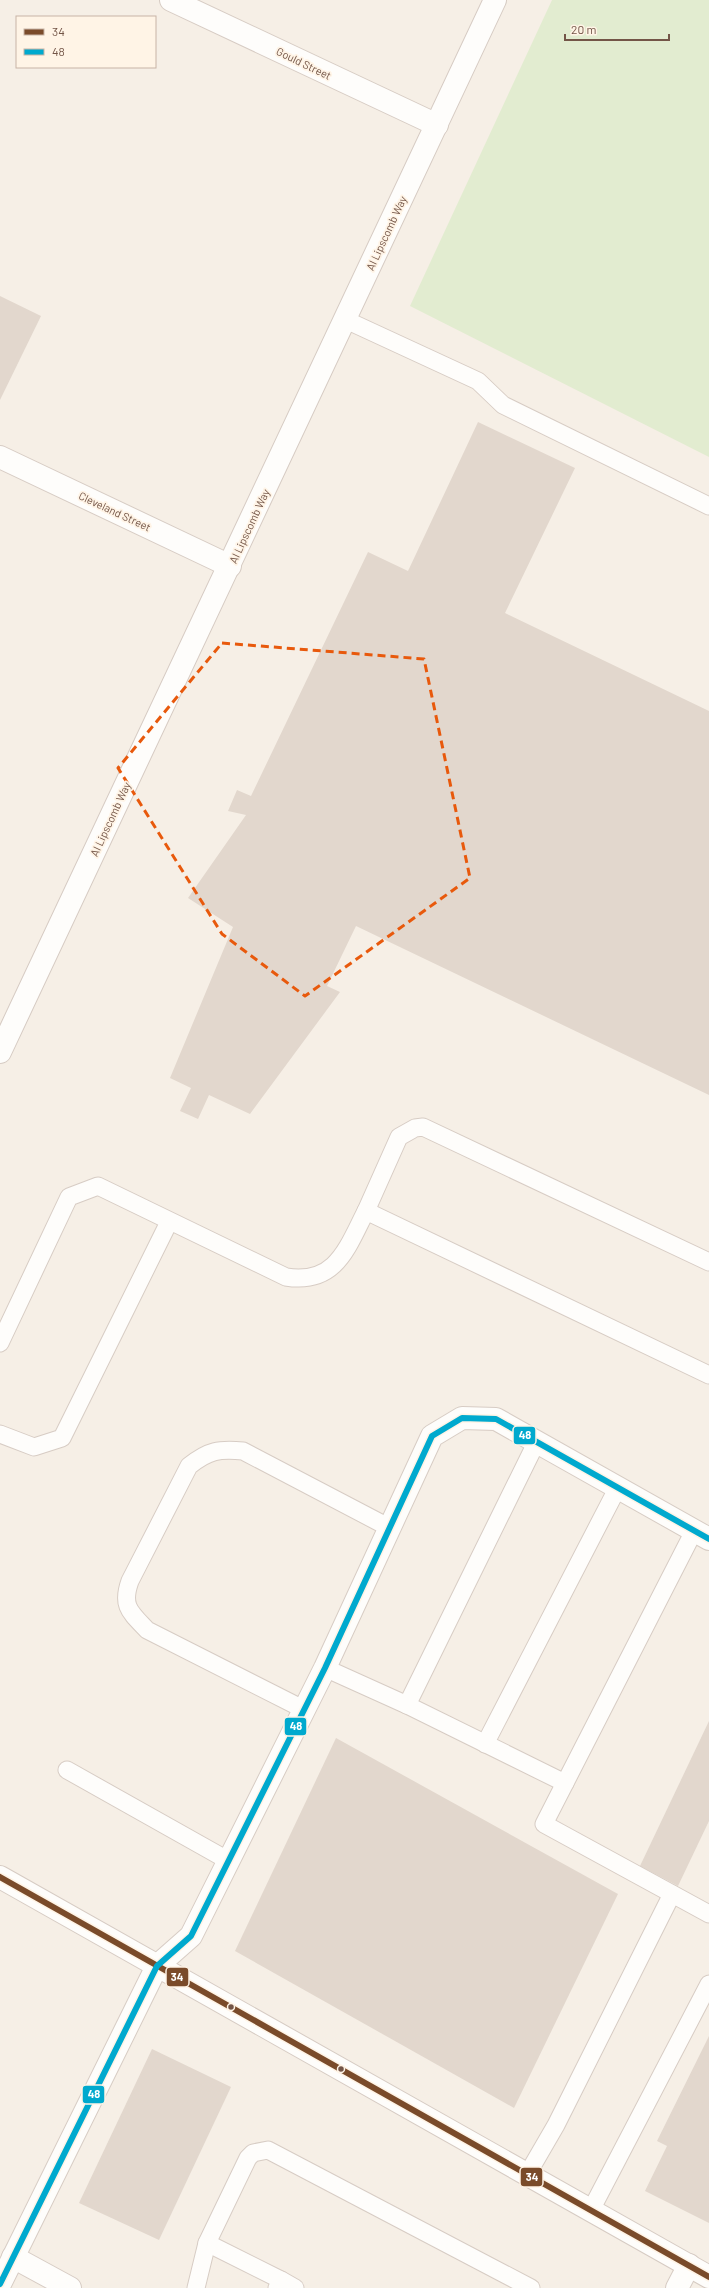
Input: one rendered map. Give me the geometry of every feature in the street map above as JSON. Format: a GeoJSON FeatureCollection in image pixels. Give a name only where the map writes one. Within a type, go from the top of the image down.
{"type":"FeatureCollection","features":[{"type":"Feature","properties":{"kind":"street","name":"Gould Street"},"geometry":{"type":"LineString","coordinates":[[171,0],[437,125]]}},
{"type":"Feature","properties":{"kind":"street","name":"Al Lipscomb Way"},"geometry":{"type":"LineString","coordinates":[[0,1052],[346,320],[495,0]]}},
{"type":"Feature","properties":{"kind":"street","name":"Cleveland Street"},"geometry":{"type":"LineString","coordinates":[[0,456],[230,566]]}},
{"type":"Feature","properties":{"kind":"street"},"geometry":{"type":"LineString","coordinates":[[0,2284],[157,1966],[192,1936],[305,1710],[432,1436],[462,1418],[496,1419],[537,1441],[617,1489],[701,1535]]}},
{"type":"Feature","properties":{"kind":"street"},"geometry":{"type":"LineString","coordinates":[[0,1877],[709,2277]]}},
{"type":"Feature","properties":{"kind":"street"},"geometry":{"type":"LineString","coordinates":[[13,2257],[70,2288]]}},
{"type":"Feature","properties":{"kind":"street"},"geometry":{"type":"LineString","coordinates":[[676,2288],[689,2265]]}},
{"type":"Feature","properties":{"kind":"lane"},"geometry":{"type":"LineString","coordinates":[[346,320],[478,381],[503,405],[709,506]]}},
{"type":"Feature","properties":{"kind":"lane"},"geometry":{"type":"LineString","coordinates":[[0,1343],[70,1197],[98,1186],[169,1222],[286,1277],[301,1280],[316,1276],[342,1258],[366,1211],[399,1137],[415,1128],[423,1127],[709,1262]]}},
{"type":"Feature","properties":{"kind":"lane"},"geometry":{"type":"LineString","coordinates":[[366,1211],[709,1375]]}},
{"type":"Feature","properties":{"kind":"lane"},"geometry":{"type":"LineString","coordinates":[[0,1434],[34,1447],[62,1438],[169,1222]]}},
{"type":"Feature","properties":{"kind":"lane"},"geometry":{"type":"LineString","coordinates":[[407,1705],[537,1441]]}},
{"type":"Feature","properties":{"kind":"lane"},"geometry":{"type":"LineString","coordinates":[[305,1710],[147,1630],[130,1612],[125,1595],[130,1581],[189,1466],[202,1456],[220,1449],[243,1451],[390,1528]]}},
{"type":"Feature","properties":{"kind":"lane"},"geometry":{"type":"LineString","coordinates":[[485,1744],[617,1489]]}},
{"type":"Feature","properties":{"kind":"lane"},"geometry":{"type":"LineString","coordinates":[[701,1535],[544,1824],[709,1914]]}},
{"type":"Feature","properties":{"kind":"lane"},"geometry":{"type":"LineString","coordinates":[[325,1668],[407,1705],[565,1783]]}},
{"type":"Feature","properties":{"kind":"lane"},"geometry":{"type":"LineString","coordinates":[[67,1770],[229,1861]]}},
{"type":"Feature","properties":{"kind":"lane"},"geometry":{"type":"LineString","coordinates":[[527,2175],[556,2125],[672,1894]]}},
{"type":"Feature","properties":{"kind":"lane"},"geometry":{"type":"LineString","coordinates":[[591,2210],[709,1984]]}},
{"type":"Feature","properties":{"kind":"lane"},"geometry":{"type":"LineString","coordinates":[[196,2288],[207,2243],[248,2158],[253,2153],[268,2150],[531,2288]]}},
{"type":"Feature","properties":{"kind":"lane"},"geometry":{"type":"LineString","coordinates":[[207,2243],[285,2286]]}},
{"type":"Feature","properties":{"kind":"highlighted area"},"geometry":{"type":"Polygon","coordinates":[[[222,643],[424,659],[470,878],[305,996],[222,934],[118,768],[222,643]]]}},
{"type":"Feature","properties":{"kind":"green space"},"geometry":{"type":"Polygon","coordinates":[[[552,0],[709,0],[709,457],[410,306],[552,0]]]}},
{"type":"Feature","properties":{"kind":"building"},"geometry":{"type":"Polygon","coordinates":[[[0,296],[41,316],[0,400],[0,296]]]}},
{"type":"Feature","properties":{"kind":"building"},"geometry":{"type":"Polygon","coordinates":[[[478,422],[575,468],[505,613],[709,711],[709,1095],[356,926],[327,986],[340,992],[250,1114],[209,1095],[198,1119],[180,1111],[191,1088],[170,1078],[233,927],[188,898],[246,815],[228,811],[237,790],[251,796],[368,552],[408,571],[478,422]]]}},
{"type":"Feature","properties":{"kind":"building"},"geometry":{"type":"Polygon","coordinates":[[[709,1721],[709,1821],[678,1886],[640,1866],[709,1721]]]}},
{"type":"Feature","properties":{"kind":"building"},"geometry":{"type":"Polygon","coordinates":[[[336,1738],[618,1894],[514,2108],[235,1951],[336,1738]]]}},
{"type":"Feature","properties":{"kind":"building"},"geometry":{"type":"Polygon","coordinates":[[[709,2036],[709,2223],[645,2191],[667,2146],[657,2141],[709,2036]]]}},
{"type":"Feature","properties":{"kind":"building"},"geometry":{"type":"Polygon","coordinates":[[[152,2049],[231,2087],[159,2240],[79,2203],[152,2049]]]}},
{"type":"Feature","properties":{"kind":"transit line","name":"48"},"geometry":{"type":"LineString","coordinates":[[0,2284],[157,1966],[191,1936],[325,1668],[432,1436],[462,1418],[496,1419],[709,1539]]}},
{"type":"Feature","properties":{"kind":"transit line","name":"34"},"geometry":{"type":"LineString","coordinates":[[0,1877],[709,2277]]}}]}
